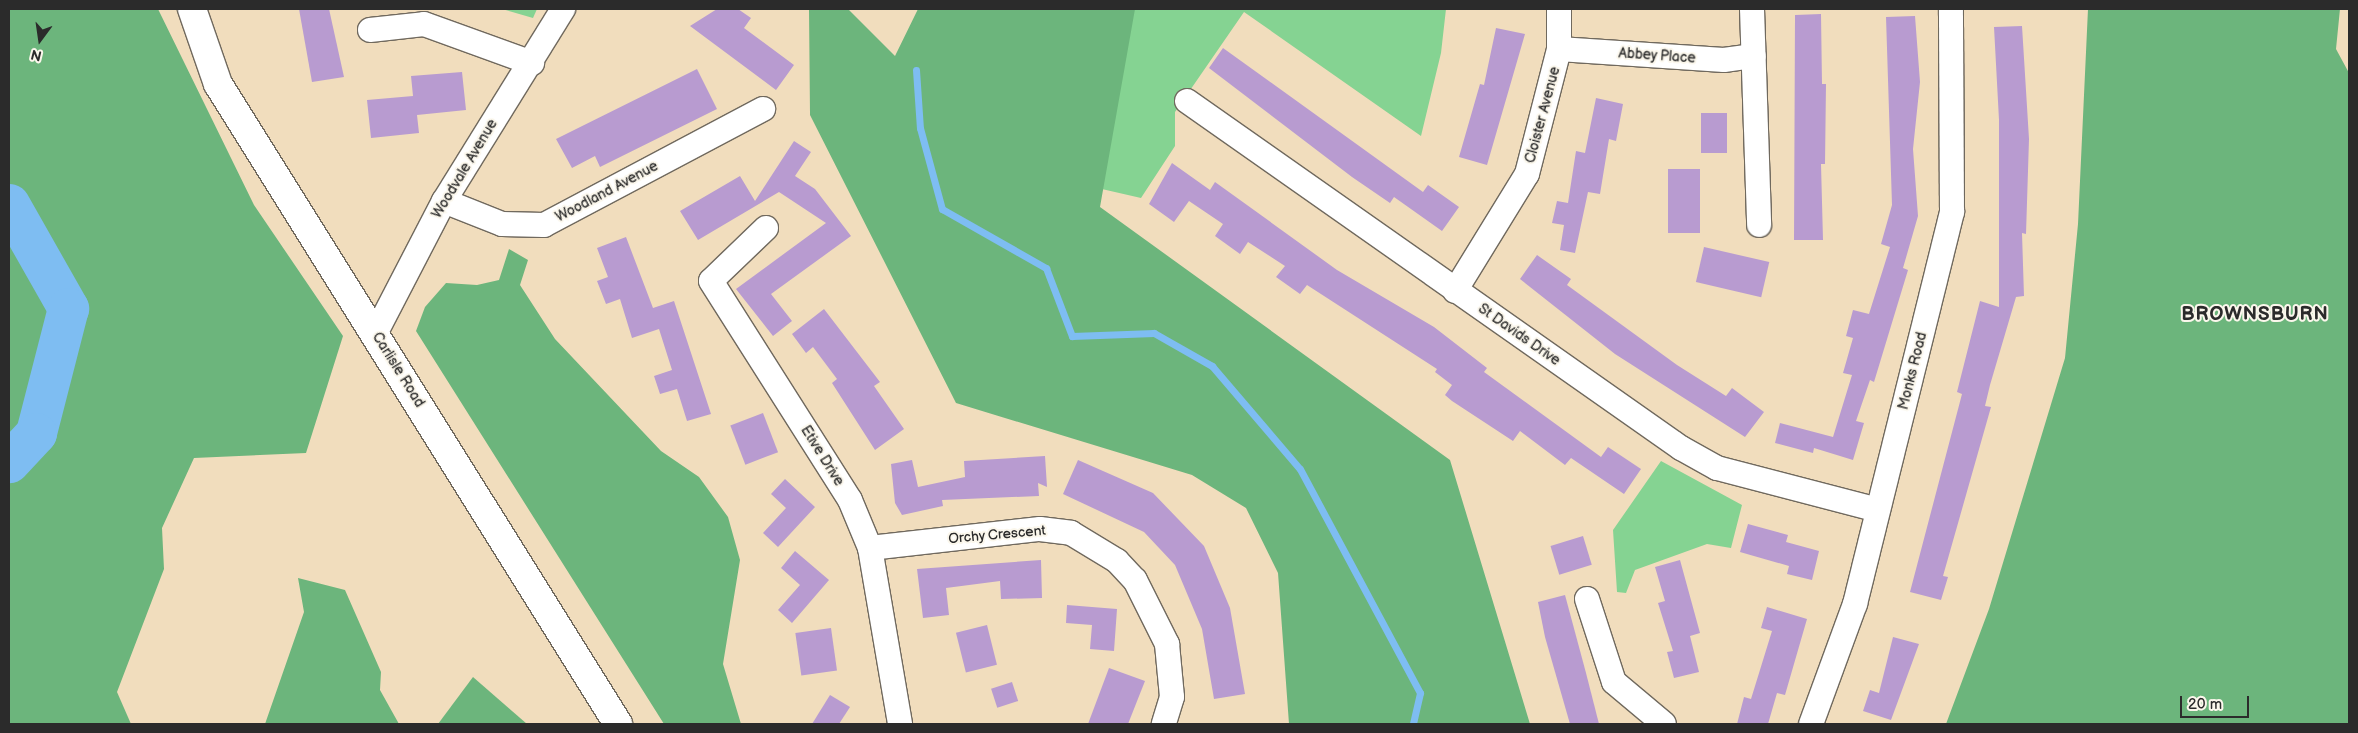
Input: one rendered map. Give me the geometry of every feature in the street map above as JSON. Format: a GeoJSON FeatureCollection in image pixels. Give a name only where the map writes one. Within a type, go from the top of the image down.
{"type":"FeatureCollection","features":[{"type":"Feature","properties":{"kind":"main road","name":"Carlisle Road"},"geometry":{"type":"LineString","coordinates":[[192,9],[218,84],[618,724]]}},
{"type":"Feature","properties":{"kind":"street","name":"Woodvale Avenue"},"geometry":{"type":"LineString","coordinates":[[375,334],[444,201],[532,63],[563,9]]}},
{"type":"Feature","properties":{"kind":"street","name":"Cloister Avenue"},"geometry":{"type":"LineString","coordinates":[[1455,291],[1528,174],[1559,50],[1559,9]]}},
{"type":"Feature","properties":{"kind":"street"},"geometry":{"type":"LineString","coordinates":[[1752,9],[1759,225]]}},
{"type":"Feature","properties":{"kind":"street","name":"Monks Road"},"geometry":{"type":"LineString","coordinates":[[1811,724],[1855,604],[1952,212],[1951,9]]}},
{"type":"Feature","properties":{"kind":"street"},"geometry":{"type":"LineString","coordinates":[[370,30],[424,24],[532,63]]}},
{"type":"Feature","properties":{"kind":"street","name":"Abbey Place"},"geometry":{"type":"LineString","coordinates":[[1559,50],[1724,60],[1754,56]]}},
{"type":"Feature","properties":{"kind":"street","name":"St Davids Drive"},"geometry":{"type":"LineString","coordinates":[[1187,101],[1455,291],[1718,468],[1878,510]]}},
{"type":"Feature","properties":{"kind":"street","name":"Woodland Avenue"},"geometry":{"type":"LineString","coordinates":[[444,201],[502,224],[544,225],[763,109]]}},
{"type":"Feature","properties":{"kind":"street","name":"Etive Drive"},"geometry":{"type":"LineString","coordinates":[[766,228],[711,281],[850,500],[870,548],[900,724]]}},
{"type":"Feature","properties":{"kind":"street","name":"Orchy Crescent"},"geometry":{"type":"LineString","coordinates":[[870,548],[1040,529],[1070,533],[1094,547],[1116,561],[1135,580],[1167,644],[1172,696],[1164,724]]}},
{"type":"Feature","properties":{"kind":"street"},"geometry":{"type":"LineString","coordinates":[[1588,600],[1614,682],[1664,724]]}},
{"type":"Feature","properties":{"kind":"green space"},"geometry":{"type":"Polygon","coordinates":[[[9,9],[158,9],[254,205],[343,336],[306,453],[194,458],[162,528],[164,569],[117,692],[131,724],[9,724],[9,9]]]}},
{"type":"Feature","properties":{"kind":"green space"},"geometry":{"type":"Polygon","coordinates":[[[502,9],[537,9],[533,18],[502,9]]]}},
{"type":"Feature","properties":{"kind":"green space"},"geometry":{"type":"Polygon","coordinates":[[[809,9],[848,9],[895,56],[918,9],[1135,9],[1100,207],[1450,460],[1530,724],[1289,724],[1278,573],[1246,508],[1192,475],[956,403],[810,115],[809,9]]]}},
{"type":"Feature","properties":{"kind":"green space"},"geometry":{"type":"Polygon","coordinates":[[[1119,9],[1446,9],[1441,53],[1421,136],[1244,12],[1175,112],[1175,146],[1141,198],[1080,184],[1119,9]]]}},
{"type":"Feature","properties":{"kind":"green space"},"geometry":{"type":"Polygon","coordinates":[[[2088,9],[2340,9],[2336,49],[2349,73],[2349,724],[1946,724],[1989,609],[2065,358],[2078,224],[2088,9]]]}},
{"type":"Feature","properties":{"kind":"green space"},"geometry":{"type":"Polygon","coordinates":[[[509,249],[528,260],[520,285],[555,339],[661,451],[699,477],[728,517],[740,560],[723,664],[741,724],[664,724],[416,331],[425,307],[446,283],[477,285],[499,280],[509,249]]]}},
{"type":"Feature","properties":{"kind":"green space"},"geometry":{"type":"Polygon","coordinates":[[[1661,461],[1742,505],[1731,548],[1707,544],[1635,570],[1626,593],[1617,592],[1613,530],[1661,461]]]}},
{"type":"Feature","properties":{"kind":"green space"},"geometry":{"type":"Polygon","coordinates":[[[298,578],[345,590],[381,672],[380,690],[399,724],[265,724],[304,612],[298,578]]]}},
{"type":"Feature","properties":{"kind":"green space"},"geometry":{"type":"Polygon","coordinates":[[[473,677],[527,724],[438,724],[473,677]]]}},
{"type":"Feature","properties":{"kind":"building"},"geometry":{"type":"Polygon","coordinates":[[[299,9],[329,9],[344,77],[312,82],[299,9]]]}},
{"type":"Feature","properties":{"kind":"building"},"geometry":{"type":"Polygon","coordinates":[[[717,9],[738,9],[751,18],[744,28],[794,65],[776,90],[690,26],[717,9]]]}},
{"type":"Feature","properties":{"kind":"building"},"geometry":{"type":"Polygon","coordinates":[[[1821,14],[1822,84],[1826,84],[1825,164],[1821,164],[1823,240],[1794,240],[1795,15],[1821,14]]]}},
{"type":"Feature","properties":{"kind":"building"},"geometry":{"type":"Polygon","coordinates":[[[1915,16],[1920,82],[1913,149],[1918,216],[1903,268],[1908,270],[1874,382],[1870,380],[1856,421],[1864,423],[1853,460],[1814,448],[1813,453],[1775,443],[1780,423],[1833,437],[1852,375],[1843,373],[1853,338],[1846,336],[1853,310],[1869,314],[1890,247],[1881,244],[1892,205],[1886,17],[1915,16]]]}},
{"type":"Feature","properties":{"kind":"building"},"geometry":{"type":"Polygon","coordinates":[[[2022,26],[2029,139],[2026,234],[2022,233],[2024,296],[2016,297],[1990,385],[1985,406],[1991,407],[1943,576],[1948,577],[1941,600],[1910,592],[1962,394],[1957,392],[1980,301],[1999,307],[1999,120],[1994,27],[2022,26]]]}},
{"type":"Feature","properties":{"kind":"building"},"geometry":{"type":"Polygon","coordinates":[[[1496,28],[1525,34],[1487,165],[1459,157],[1480,84],[1484,85],[1496,28]]]}},
{"type":"Feature","properties":{"kind":"building"},"geometry":{"type":"Polygon","coordinates":[[[1223,48],[1423,192],[1428,185],[1459,207],[1442,231],[1394,197],[1390,203],[1352,177],[1209,68],[1223,48]]]}},
{"type":"Feature","properties":{"kind":"building"},"geometry":{"type":"Polygon","coordinates":[[[697,69],[717,109],[600,167],[595,156],[572,168],[556,139],[697,69]]]}},
{"type":"Feature","properties":{"kind":"building"},"geometry":{"type":"Polygon","coordinates":[[[462,72],[466,110],[417,115],[419,133],[371,138],[367,100],[413,96],[411,76],[462,72]]]}},
{"type":"Feature","properties":{"kind":"building"},"geometry":{"type":"Polygon","coordinates":[[[1596,98],[1623,104],[1616,141],[1609,139],[1600,194],[1588,192],[1575,253],[1560,250],[1564,225],[1552,223],[1557,201],[1568,203],[1576,151],[1585,153],[1596,98]]]}},
{"type":"Feature","properties":{"kind":"building"},"geometry":{"type":"Polygon","coordinates":[[[1701,113],[1727,113],[1727,153],[1701,153],[1701,113]]]}},
{"type":"Feature","properties":{"kind":"building"},"geometry":{"type":"Polygon","coordinates":[[[794,141],[811,152],[795,176],[815,189],[851,236],[771,294],[792,321],[773,336],[736,289],[826,223],[779,192],[698,240],[680,211],[740,176],[755,201],[794,141]]]}},
{"type":"Feature","properties":{"kind":"building"},"geometry":{"type":"Polygon","coordinates":[[[1172,163],[1210,190],[1215,182],[1337,270],[1434,327],[1487,368],[1484,372],[1601,457],[1608,447],[1641,469],[1624,494],[1571,458],[1565,465],[1520,431],[1513,441],[1452,401],[1445,395],[1452,385],[1435,372],[1437,369],[1307,285],[1300,294],[1276,277],[1285,266],[1248,242],[1240,254],[1215,236],[1223,224],[1189,201],[1174,222],[1149,204],[1172,163]]]}},
{"type":"Feature","properties":{"kind":"building"},"geometry":{"type":"Polygon","coordinates":[[[1668,169],[1700,169],[1700,233],[1668,233],[1668,169]]]}},
{"type":"Feature","properties":{"kind":"building"},"geometry":{"type":"Polygon","coordinates":[[[626,237],[653,308],[674,301],[711,414],[687,421],[677,389],[660,394],[654,376],[672,370],[659,329],[632,338],[620,299],[606,304],[597,281],[608,277],[597,248],[626,237]]]}},
{"type":"Feature","properties":{"kind":"building"},"geometry":{"type":"Polygon","coordinates":[[[1704,247],[1769,262],[1761,297],[1696,282],[1704,247]]]}},
{"type":"Feature","properties":{"kind":"building"},"geometry":{"type":"Polygon","coordinates":[[[1537,255],[1571,279],[1567,285],[1677,365],[1726,396],[1732,388],[1764,412],[1745,437],[1615,354],[1520,279],[1537,255]]]}},
{"type":"Feature","properties":{"kind":"building"},"geometry":{"type":"Polygon","coordinates":[[[824,309],[880,382],[874,386],[904,429],[875,450],[832,383],[837,379],[813,347],[806,353],[792,334],[824,309]]]}},
{"type":"Feature","properties":{"kind":"building"},"geometry":{"type":"Polygon","coordinates":[[[763,413],[778,452],[745,465],[730,426],[763,413]]]}},
{"type":"Feature","properties":{"kind":"building"},"geometry":{"type":"Polygon","coordinates":[[[1045,456],[1047,487],[1038,483],[1039,496],[942,500],[943,506],[902,515],[895,503],[891,464],[912,460],[918,487],[965,477],[964,461],[1045,456]]]}},
{"type":"Feature","properties":{"kind":"building"},"geometry":{"type":"Polygon","coordinates":[[[1078,460],[1153,493],[1204,546],[1230,608],[1245,694],[1214,699],[1202,629],[1175,565],[1144,532],[1063,494],[1078,460]]]}},
{"type":"Feature","properties":{"kind":"building"},"geometry":{"type":"Polygon","coordinates":[[[785,479],[815,507],[778,547],[763,533],[786,508],[771,494],[785,479]]]}},
{"type":"Feature","properties":{"kind":"building"},"geometry":{"type":"Polygon","coordinates":[[[1748,524],[1788,535],[1786,542],[1819,551],[1812,580],[1787,574],[1789,566],[1740,552],[1748,524]]]}},
{"type":"Feature","properties":{"kind":"building"},"geometry":{"type":"Polygon","coordinates":[[[1583,536],[1592,565],[1559,575],[1550,546],[1583,536]]]}},
{"type":"Feature","properties":{"kind":"building"},"geometry":{"type":"Polygon","coordinates":[[[795,551],[829,580],[792,623],[778,610],[800,585],[781,568],[795,551]]]}},
{"type":"Feature","properties":{"kind":"building"},"geometry":{"type":"Polygon","coordinates":[[[1041,560],[1042,598],[1001,599],[1000,581],[946,588],[949,615],[923,618],[917,569],[1041,560]]]}},
{"type":"Feature","properties":{"kind":"building"},"geometry":{"type":"Polygon","coordinates":[[[1680,560],[1700,633],[1690,636],[1699,672],[1674,678],[1667,652],[1673,651],[1658,603],[1665,601],[1655,567],[1680,560]]]}},
{"type":"Feature","properties":{"kind":"building"},"geometry":{"type":"Polygon","coordinates":[[[1565,595],[1599,724],[1570,724],[1545,637],[1538,602],[1565,595]]]}},
{"type":"Feature","properties":{"kind":"building"},"geometry":{"type":"Polygon","coordinates":[[[1067,605],[1117,609],[1114,651],[1090,649],[1092,625],[1066,623],[1067,605]]]}},
{"type":"Feature","properties":{"kind":"building"},"geometry":{"type":"Polygon","coordinates":[[[1767,607],[1807,619],[1785,695],[1777,693],[1768,724],[1737,724],[1744,697],[1751,699],[1772,631],[1761,628],[1767,607]]]}},
{"type":"Feature","properties":{"kind":"building"},"geometry":{"type":"Polygon","coordinates":[[[987,625],[997,665],[966,673],[956,633],[987,625]]]}},
{"type":"Feature","properties":{"kind":"building"},"geometry":{"type":"Polygon","coordinates":[[[831,628],[837,671],[801,676],[795,633],[831,628]]]}},
{"type":"Feature","properties":{"kind":"building"},"geometry":{"type":"Polygon","coordinates":[[[1893,637],[1919,644],[1891,720],[1863,711],[1870,690],[1879,693],[1893,637]]]}},
{"type":"Feature","properties":{"kind":"building"},"geometry":{"type":"Polygon","coordinates":[[[1109,668],[1145,681],[1128,724],[1088,724],[1109,668]]]}},
{"type":"Feature","properties":{"kind":"building"},"geometry":{"type":"Polygon","coordinates":[[[1012,682],[1018,701],[997,708],[991,689],[1012,682]]]}},
{"type":"Feature","properties":{"kind":"building"},"geometry":{"type":"Polygon","coordinates":[[[830,695],[850,707],[839,724],[812,724],[830,695]]]}},
{"type":"Feature","properties":{"kind":"waterway"},"geometry":{"type":"LineString","coordinates":[[916,70],[920,128],[942,209],[1046,268],[1072,336],[1154,333],[1212,366],[1300,469],[1420,693],[1413,724]]}},
{"type":"Feature","properties":{"kind":"waterway"},"geometry":{"type":"LineString","coordinates":[[9,204],[68,308],[36,433],[9,462]]}},
{"type":"Feature","properties":{"kind":"district","name":"BROWNSBURN"},"geometry":{"type":"Point","coordinates":[2255,315]}}]}
